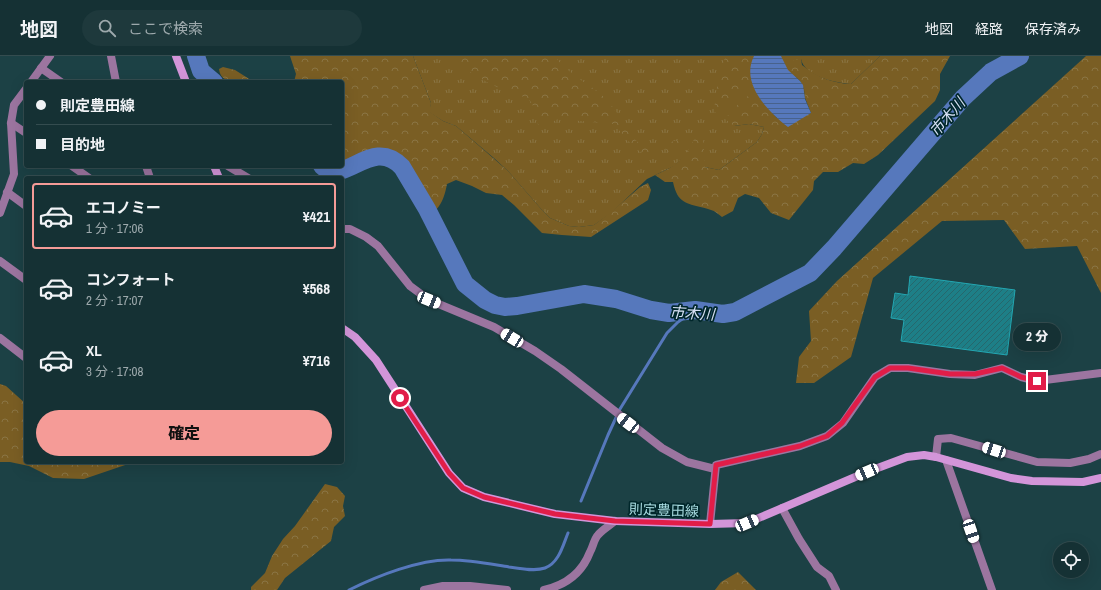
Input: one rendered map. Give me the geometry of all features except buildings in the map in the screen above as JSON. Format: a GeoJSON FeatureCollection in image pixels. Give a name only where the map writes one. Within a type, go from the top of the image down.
{"type":"FeatureCollection","features":[{"type":"Feature","properties":{"kind":"main road"},"geometry":{"type":"LineString","coordinates":[[176,56],[185,80]]}},
{"type":"Feature","properties":{"kind":"main road","name":"則定豊田線"},"geometry":{"type":"LineString","coordinates":[[344,329],[355,337],[376,360],[449,473],[463,488],[484,497],[555,514],[615,521],[710,524],[747,523],[867,472],[907,457],[924,455],[1011,478],[1032,481],[1083,482],[1101,478]]}},
{"type":"Feature","properties":{"kind":"street"},"geometry":{"type":"LineString","coordinates":[[32,80],[50,56]]}},
{"type":"Feature","properties":{"kind":"street"},"geometry":{"type":"LineString","coordinates":[[111,56],[116,80]]}},
{"type":"Feature","properties":{"kind":"street"},"geometry":{"type":"LineString","coordinates":[[41,68],[58,80]]}},
{"type":"Feature","properties":{"kind":"street"},"geometry":{"type":"LineString","coordinates":[[0,213],[14,174],[11,123],[14,105],[24,92]]}},
{"type":"Feature","properties":{"kind":"street"},"geometry":{"type":"LineString","coordinates":[[11,123],[24,132]]}},
{"type":"Feature","properties":{"kind":"street"},"geometry":{"type":"LineString","coordinates":[[75,168],[86,176]]}},
{"type":"Feature","properties":{"kind":"street"},"geometry":{"type":"LineString","coordinates":[[230,168],[244,176]]}},
{"type":"Feature","properties":{"kind":"street"},"geometry":{"type":"LineString","coordinates":[[8,192],[24,204]]}},
{"type":"Feature","properties":{"kind":"street"},"geometry":{"type":"LineString","coordinates":[[344,229],[350,229],[366,237],[378,246],[410,286],[429,300],[494,327],[535,351],[561,369],[662,448],[687,462],[715,469]]}},
{"type":"Feature","properties":{"kind":"street"},"geometry":{"type":"LineString","coordinates":[[0,261],[24,279]]}},
{"type":"Feature","properties":{"kind":"street"},"geometry":{"type":"LineString","coordinates":[[0,338],[24,356]]}},
{"type":"Feature","properties":{"kind":"street"},"geometry":{"type":"LineString","coordinates":[[710,524],[716,465],[800,446],[827,436],[842,423],[875,377],[890,368],[908,368],[950,374],[975,374],[1002,368],[1021,377],[1037,381],[1100,376]]}},
{"type":"Feature","properties":{"kind":"street"},"geometry":{"type":"LineString","coordinates":[[936,457],[938,439],[950,438],[1037,462],[1070,463],[1089,459],[1101,454]]}},
{"type":"Feature","properties":{"kind":"street"},"geometry":{"type":"LineString","coordinates":[[946,460],[992,590]]}},
{"type":"Feature","properties":{"kind":"street"},"geometry":{"type":"LineString","coordinates":[[782,508],[817,567],[829,576],[836,590]]}},
{"type":"Feature","properties":{"kind":"street"},"geometry":{"type":"LineString","coordinates":[[544,590],[565,583],[579,572],[586,562],[597,536],[615,521]]}},
{"type":"Feature","properties":{"kind":"street"},"geometry":{"type":"LineString","coordinates":[[424,590],[443,586],[470,586],[507,590]]}},
{"type":"Feature","properties":{"kind":"green space"},"geometry":{"type":"Polygon","coordinates":[[[290,56],[413,56],[431,103],[430,112],[443,121],[456,126],[508,171],[550,218],[569,226],[579,227],[594,225],[640,187],[648,183],[651,190],[648,200],[591,237],[542,233],[502,195],[486,193],[456,180],[447,184],[443,198],[436,210],[431,208],[401,162],[391,156],[382,154],[373,155],[344,168],[344,80],[294,80],[296,74],[290,56]]]}},
{"type":"Feature","properties":{"kind":"green space"},"geometry":{"type":"Polygon","coordinates":[[[413,56],[880,56],[851,84],[829,80],[814,74],[803,65],[801,59],[794,75],[804,89],[805,99],[762,101],[755,91],[734,126],[749,124],[764,127],[757,142],[719,170],[705,167],[686,155],[674,166],[647,179],[611,213],[594,225],[579,227],[569,226],[550,218],[508,171],[495,159],[456,126],[443,121],[429,112],[431,103],[413,56]]]}},
{"type":"Feature","properties":{"kind":"green space"},"geometry":{"type":"Polygon","coordinates":[[[445,56],[554,56],[564,67],[610,100],[613,108],[634,139],[647,148],[659,152],[658,155],[646,155],[640,151],[627,140],[614,124],[558,119],[538,125],[537,113],[529,99],[492,85],[445,56]]]}},
{"type":"Feature","properties":{"kind":"green space"},"geometry":{"type":"Polygon","coordinates":[[[726,56],[754,56],[750,73],[753,86],[719,114],[714,112],[719,77],[726,56]]]}},
{"type":"Feature","properties":{"kind":"green space"},"geometry":{"type":"Polygon","coordinates":[[[880,56],[950,56],[940,74],[940,90],[935,101],[878,155],[864,164],[853,163],[838,172],[823,172],[814,181],[813,190],[789,220],[771,213],[759,198],[745,194],[738,198],[733,211],[722,217],[712,210],[686,203],[678,196],[673,182],[665,182],[655,175],[670,168],[680,160],[696,136],[703,138],[705,167],[719,170],[757,142],[764,127],[749,124],[734,126],[725,119],[734,108],[755,90],[762,101],[777,118],[811,113],[800,81],[788,70],[786,66],[794,60],[801,59],[802,65],[825,79],[851,84],[880,56]]]}},
{"type":"Feature","properties":{"kind":"green space"},"geometry":{"type":"Polygon","coordinates":[[[1086,56],[1101,56],[1101,293],[1077,246],[1025,249],[1004,220],[942,221],[873,278],[851,357],[814,383],[796,383],[799,357],[811,341],[809,311],[837,281],[1086,56]]]}},
{"type":"Feature","properties":{"kind":"green space"},"geometry":{"type":"Polygon","coordinates":[[[223,67],[235,70],[251,80],[227,80],[221,74],[219,69],[223,67]]]}},
{"type":"Feature","properties":{"kind":"green space"},"geometry":{"type":"Polygon","coordinates":[[[691,136],[678,155],[670,159],[664,146],[671,142],[691,136]]]}},
{"type":"Feature","properties":{"kind":"green space"},"geometry":{"type":"Polygon","coordinates":[[[332,168],[344,168],[341,169],[332,170],[332,168]]]}},
{"type":"Feature","properties":{"kind":"green space"},"geometry":{"type":"Polygon","coordinates":[[[0,384],[6,386],[24,402],[24,464],[128,464],[84,479],[53,478],[29,466],[10,462],[0,462],[0,384]]]}},
{"type":"Feature","properties":{"kind":"green space"},"geometry":{"type":"Polygon","coordinates":[[[325,484],[337,487],[345,496],[343,506],[345,516],[334,527],[331,541],[285,578],[277,590],[251,590],[251,587],[265,573],[272,556],[283,539],[295,526],[325,484]]]}},
{"type":"Feature","properties":{"kind":"green space"},"geometry":{"type":"Polygon","coordinates":[[[738,572],[756,590],[715,590],[721,582],[738,572]]]}},
{"type":"Feature","properties":{"kind":"water"},"geometry":{"type":"Polygon","coordinates":[[[754,56],[781,56],[788,70],[803,85],[805,99],[811,113],[788,127],[772,113],[758,96],[753,87],[751,66],[754,56]]]}},
{"type":"Feature","properties":{"kind":"waterway","name":"市木川"},"geometry":{"type":"LineString","coordinates":[[196,56],[201,71],[212,80]]}},
{"type":"Feature","properties":{"kind":"waterway","name":"市木川"},"geometry":{"type":"LineString","coordinates":[[326,168],[331,171],[340,171],[369,158],[380,156],[391,159],[402,167],[427,209],[465,284],[485,300],[495,305],[505,307],[517,306],[584,294],[616,299],[651,310],[669,313],[695,310],[723,314],[735,312],[810,273],[834,248],[963,98],[991,72],[1020,56]]}},
{"type":"Feature","properties":{"kind":"waterway"},"geometry":{"type":"LineString","coordinates":[[581,501],[620,409],[667,333],[678,322],[695,310]]}},
{"type":"Feature","properties":{"kind":"waterway"},"geometry":{"type":"LineString","coordinates":[[349,590],[372,579],[399,569],[439,560],[480,562],[536,570],[545,568],[550,566],[557,558],[568,533]]}},
{"type":"Feature","properties":{"kind":"route"},"geometry":{"type":"LineString","coordinates":[[400,398],[449,473],[463,488],[484,497],[555,514],[615,521],[710,524],[716,465],[800,446],[827,436],[842,423],[875,377],[890,368],[908,368],[950,374],[975,374],[1002,368],[1021,377],[1037,381]]}}]}
